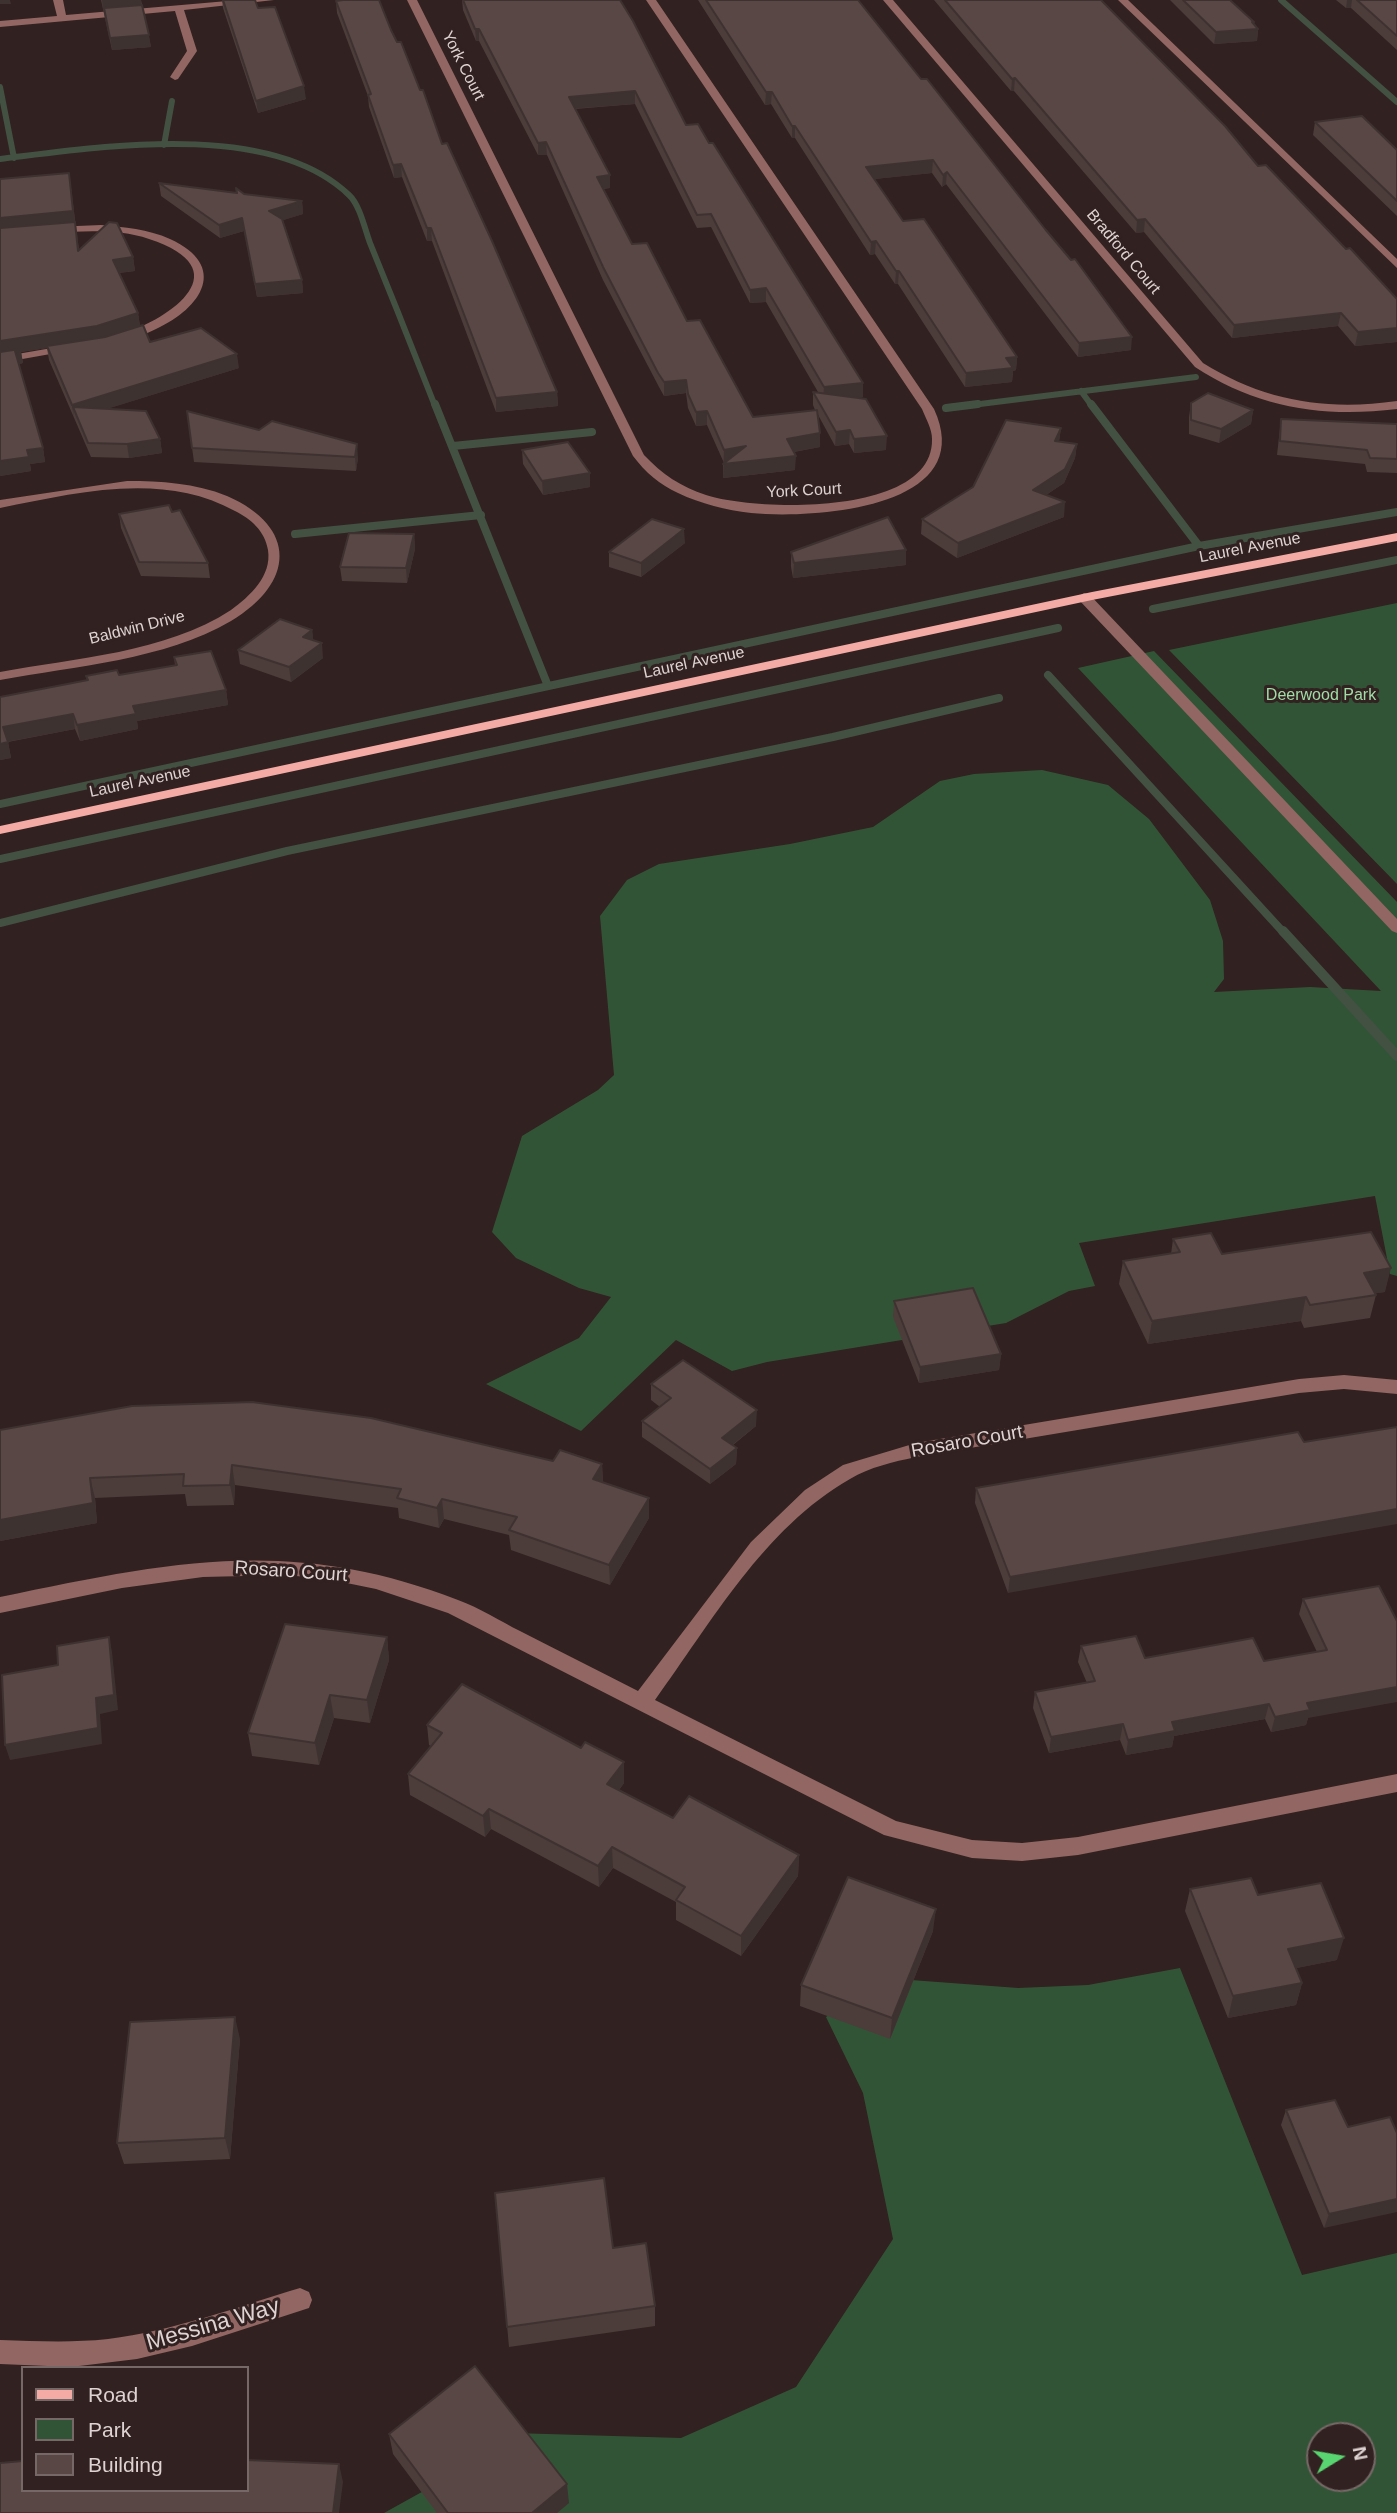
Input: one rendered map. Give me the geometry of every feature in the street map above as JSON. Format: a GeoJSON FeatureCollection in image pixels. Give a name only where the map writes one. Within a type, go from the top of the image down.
{"type":"FeatureCollection","features":[{"type":"Feature","properties":{"kind":"main road","name":"Laurel Avenue"},"geometry":{"type":"LineString","coordinates":[[0,830],[1084,597],[1397,537]]}},
{"type":"Feature","properties":{"kind":"street"},"geometry":{"type":"LineString","coordinates":[[58,0],[62,19]]}},
{"type":"Feature","properties":{"kind":"street"},"geometry":{"type":"LineString","coordinates":[[0,24],[269,0]]}},
{"type":"Feature","properties":{"kind":"street","name":"York Court"},"geometry":{"type":"LineString","coordinates":[[412,0],[639,456],[654,472],[674,487],[699,497],[771,510],[838,507],[883,497],[905,487],[934,461],[938,444],[936,426],[928,409],[651,0]]}},
{"type":"Feature","properties":{"kind":"street","name":"Bradford Court"},"geometry":{"type":"LineString","coordinates":[[888,0],[1199,365],[1220,380],[1280,402],[1334,409],[1397,405]]}},
{"type":"Feature","properties":{"kind":"street"},"geometry":{"type":"LineString","coordinates":[[1123,0],[1397,265]]}},
{"type":"Feature","properties":{"kind":"street"},"geometry":{"type":"LineString","coordinates":[[175,78],[192,51],[179,8]]}},
{"type":"Feature","properties":{"kind":"street"},"geometry":{"type":"LineString","coordinates":[[46,230],[94,228],[134,233],[167,242],[193,260],[200,274],[198,288],[191,301],[155,326],[110,341]]}},
{"type":"Feature","properties":{"kind":"street"},"geometry":{"type":"LineString","coordinates":[[0,360],[87,345]]}},
{"type":"Feature","properties":{"kind":"street","name":"Baldwin Drive"},"geometry":{"type":"LineString","coordinates":[[0,504],[123,486],[197,492],[232,503],[257,519],[273,541],[275,557],[262,588],[217,623],[158,644],[0,676]]}},
{"type":"Feature","properties":{"kind":"street"},"geometry":{"type":"LineString","coordinates":[[1084,597],[1397,928]]}},
{"type":"Feature","properties":{"kind":"street","name":"Rosaro Court"},"geometry":{"type":"LineString","coordinates":[[642,1702],[763,1542],[792,1510],[823,1486],[866,1463],[916,1450],[1298,1386],[1345,1382],[1397,1387]]}},
{"type":"Feature","properties":{"kind":"street","name":"Rosaro Court"},"geometry":{"type":"LineString","coordinates":[[0,1605],[122,1580],[202,1569],[280,1567],[326,1571],[407,1589],[455,1607],[892,1829],[972,1849],[1022,1852],[1078,1846],[1397,1783]]}},
{"type":"Feature","properties":{"kind":"street","name":"Messina Way"},"geometry":{"type":"LineString","coordinates":[[0,2352],[81,2354],[114,2350],[177,2337],[300,2300]]}},
{"type":"Feature","properties":{"kind":"green space","name":"Deerwood Park"},"geometry":{"type":"Polygon","coordinates":[[[1397,603],[1397,884],[1169,650],[1397,603]]]}},
{"type":"Feature","properties":{"kind":"green space"},"geometry":{"type":"Polygon","coordinates":[[[1154,651],[1397,902],[1397,1276],[1390,1274],[1375,1196],[1079,1243],[1095,1286],[1069,1291],[1006,1323],[767,1362],[732,1371],[676,1340],[581,1431],[486,1384],[579,1338],[611,1297],[579,1288],[516,1258],[492,1232],[522,1136],[598,1090],[614,1075],[600,916],[627,880],[659,864],[790,844],[873,827],[940,781],[974,774],[1042,770],[1108,785],[1149,819],[1210,900],[1223,941],[1224,979],[1214,992],[1310,987],[1381,991],[1078,668],[1154,651]]]}},
{"type":"Feature","properties":{"kind":"green space"},"geometry":{"type":"Polygon","coordinates":[[[1180,1968],[1302,2275],[1397,2253],[1397,2513],[384,2513],[438,2483],[479,2432],[681,2438],[796,2387],[893,2239],[863,2093],[826,2017],[884,1978],[1018,1988],[1088,1985],[1180,1968]]]}},
{"type":"Feature","properties":{"kind":"building"},"geometry":{"type":"Polygon","coordinates":[[[223,0],[255,0],[258,8],[275,7],[304,86],[256,101],[223,0]]]}},
{"type":"Feature","properties":{"kind":"building"},"geometry":{"type":"Polygon","coordinates":[[[379,0],[397,42],[401,42],[420,90],[423,90],[442,144],[447,143],[492,241],[557,392],[496,398],[431,228],[427,228],[401,164],[393,165],[368,95],[371,94],[336,1],[379,0]]]}},
{"type":"Feature","properties":{"kind":"building"},"geometry":{"type":"Polygon","coordinates":[[[463,0],[620,0],[686,125],[698,124],[709,143],[713,143],[863,383],[824,387],[766,288],[750,290],[711,214],[697,215],[635,91],[569,97],[610,175],[597,177],[632,244],[647,243],[687,321],[700,320],[753,417],[817,410],[820,433],[787,439],[796,456],[723,464],[746,446],[724,450],[707,411],[696,412],[688,394],[686,380],[664,382],[658,373],[603,267],[546,142],[538,143],[479,29],[475,29],[463,0]]]}},
{"type":"Feature","properties":{"kind":"building"},"geometry":{"type":"Polygon","coordinates":[[[706,0],[858,0],[921,79],[927,79],[1045,229],[1071,260],[1075,259],[1132,337],[1079,343],[947,172],[943,175],[933,160],[866,167],[903,221],[924,219],[1017,357],[1006,358],[1013,368],[966,373],[899,271],[896,271],[876,241],[871,242],[772,92],[766,92],[706,0]]]}},
{"type":"Feature","properties":{"kind":"building"},"geometry":{"type":"Polygon","coordinates":[[[945,0],[1101,0],[1225,126],[1258,166],[1266,165],[1397,299],[1397,328],[1358,332],[1341,313],[1234,325],[1145,219],[1137,220],[945,0]]]}},
{"type":"Feature","properties":{"kind":"building"},"geometry":{"type":"Polygon","coordinates":[[[1183,0],[1230,0],[1258,29],[1216,32],[1183,0]]]}},
{"type":"Feature","properties":{"kind":"building"},"geometry":{"type":"Polygon","coordinates":[[[1357,0],[1397,0],[1397,36],[1357,0]]]}},
{"type":"Feature","properties":{"kind":"building"},"geometry":{"type":"Polygon","coordinates":[[[142,5],[149,35],[110,38],[104,8],[142,5]]]}},
{"type":"Feature","properties":{"kind":"building"},"geometry":{"type":"Polygon","coordinates":[[[1362,116],[1397,150],[1397,201],[1315,122],[1362,116]]]}},
{"type":"Feature","properties":{"kind":"building"},"geometry":{"type":"Polygon","coordinates":[[[69,173],[73,211],[0,218],[0,179],[69,173]]]}},
{"type":"Feature","properties":{"kind":"building"},"geometry":{"type":"Polygon","coordinates":[[[159,183],[237,193],[236,188],[244,194],[302,201],[269,211],[282,219],[302,280],[255,284],[242,218],[219,225],[159,183]]]}},
{"type":"Feature","properties":{"kind":"building"},"geometry":{"type":"Polygon","coordinates":[[[75,222],[78,251],[109,222],[117,223],[133,257],[113,260],[138,313],[97,326],[0,341],[0,228],[75,222]]]}},
{"type":"Feature","properties":{"kind":"building"},"geometry":{"type":"Polygon","coordinates":[[[143,325],[150,342],[201,328],[237,354],[72,405],[47,346],[105,337],[143,325]]]}},
{"type":"Feature","properties":{"kind":"building"},"geometry":{"type":"Polygon","coordinates":[[[20,349],[15,351],[43,448],[27,450],[29,457],[0,461],[0,352],[20,349]]]}},
{"type":"Feature","properties":{"kind":"building"},"geometry":{"type":"Polygon","coordinates":[[[813,392],[866,399],[887,436],[854,439],[850,430],[836,432],[813,392]]]}},
{"type":"Feature","properties":{"kind":"building"},"geometry":{"type":"Polygon","coordinates":[[[1208,393],[1253,410],[1221,429],[1191,420],[1191,403],[1208,393]]]}},
{"type":"Feature","properties":{"kind":"building"},"geometry":{"type":"Polygon","coordinates":[[[73,407],[146,411],[160,439],[127,444],[88,443],[73,407]]]}},
{"type":"Feature","properties":{"kind":"building"},"geometry":{"type":"Polygon","coordinates":[[[187,411],[259,430],[272,421],[357,444],[355,457],[192,448],[187,411]]]}},
{"type":"Feature","properties":{"kind":"building"},"geometry":{"type":"Polygon","coordinates":[[[1281,419],[1397,424],[1397,459],[1370,458],[1367,450],[1280,441],[1281,419]]]}},
{"type":"Feature","properties":{"kind":"building"},"geometry":{"type":"Polygon","coordinates":[[[1006,420],[1061,428],[1055,441],[1077,444],[1065,469],[1033,490],[1065,502],[958,543],[922,519],[973,487],[1006,420]]]}},
{"type":"Feature","properties":{"kind":"building"},"geometry":{"type":"Polygon","coordinates":[[[568,442],[590,473],[542,481],[522,450],[568,442]]]}},
{"type":"Feature","properties":{"kind":"building"},"geometry":{"type":"Polygon","coordinates":[[[169,505],[172,512],[180,510],[208,563],[139,562],[119,514],[169,505]]]}},
{"type":"Feature","properties":{"kind":"building"},"geometry":{"type":"Polygon","coordinates":[[[888,517],[906,550],[794,563],[791,552],[888,517]]]}},
{"type":"Feature","properties":{"kind":"building"},"geometry":{"type":"Polygon","coordinates":[[[652,519],[684,529],[641,563],[609,552],[652,519]]]}},
{"type":"Feature","properties":{"kind":"building"},"geometry":{"type":"Polygon","coordinates":[[[349,533],[414,534],[406,568],[340,567],[349,533]]]}},
{"type":"Feature","properties":{"kind":"building"},"geometry":{"type":"Polygon","coordinates":[[[280,619],[312,630],[303,637],[322,643],[289,667],[238,650],[280,619]]]}},
{"type":"Feature","properties":{"kind":"building"},"geometry":{"type":"Polygon","coordinates":[[[211,651],[226,690],[133,706],[136,714],[77,725],[73,714],[3,727],[8,742],[0,744],[0,697],[88,680],[86,676],[117,670],[119,675],[177,665],[174,657],[211,651]]]}},
{"type":"Feature","properties":{"kind":"building"},"geometry":{"type":"Polygon","coordinates":[[[1371,1232],[1391,1268],[1364,1273],[1376,1295],[1310,1305],[1306,1297],[1152,1321],[1123,1261],[1180,1252],[1173,1239],[1211,1233],[1222,1254],[1371,1232]]]}},
{"type":"Feature","properties":{"kind":"building"},"geometry":{"type":"Polygon","coordinates":[[[973,1288],[1001,1354],[920,1367],[894,1301],[973,1288]]]}},
{"type":"Feature","properties":{"kind":"building"},"geometry":{"type":"Polygon","coordinates":[[[683,1360],[757,1410],[722,1438],[737,1448],[710,1469],[642,1421],[671,1398],[651,1384],[683,1360]]]}},
{"type":"Feature","properties":{"kind":"building"},"geometry":{"type":"Polygon","coordinates":[[[252,1402],[371,1418],[553,1461],[560,1450],[602,1464],[593,1479],[649,1498],[609,1565],[509,1530],[517,1517],[442,1499],[437,1508],[397,1498],[401,1489],[232,1465],[230,1485],[183,1486],[184,1474],[90,1478],[93,1503],[0,1520],[0,1430],[132,1406],[252,1402]]]}},
{"type":"Feature","properties":{"kind":"building"},"geometry":{"type":"Polygon","coordinates":[[[1397,1427],[1397,1509],[1010,1577],[976,1488],[1298,1432],[1304,1442],[1397,1427]]]}},
{"type":"Feature","properties":{"kind":"building"},"geometry":{"type":"Polygon","coordinates":[[[1379,1586],[1397,1621],[1397,1687],[1307,1703],[1310,1710],[1275,1717],[1269,1704],[1172,1722],[1175,1731],[1128,1740],[1123,1724],[1051,1737],[1035,1692],[1095,1681],[1081,1646],[1136,1636],[1145,1658],[1253,1638],[1264,1661],[1327,1650],[1303,1599],[1379,1586]]]}},
{"type":"Feature","properties":{"kind":"building"},"geometry":{"type":"Polygon","coordinates":[[[285,1624],[387,1637],[367,1700],[330,1695],[315,1743],[248,1733],[285,1624]]]}},
{"type":"Feature","properties":{"kind":"building"},"geometry":{"type":"Polygon","coordinates":[[[109,1637],[114,1695],[96,1698],[98,1728],[5,1745],[2,1675],[58,1665],[57,1646],[109,1637]]]}},
{"type":"Feature","properties":{"kind":"building"},"geometry":{"type":"Polygon","coordinates":[[[462,1684],[581,1748],[585,1742],[624,1762],[607,1784],[673,1818],[689,1796],[799,1855],[741,1936],[676,1900],[685,1887],[612,1847],[598,1866],[489,1809],[483,1816],[408,1774],[442,1733],[427,1725],[462,1684]]]}},
{"type":"Feature","properties":{"kind":"building"},"geometry":{"type":"Polygon","coordinates":[[[848,1877],[936,1909],[892,2018],[801,1985],[848,1877]]]}},
{"type":"Feature","properties":{"kind":"building"},"geometry":{"type":"Polygon","coordinates":[[[1251,1878],[1258,1895],[1321,1883],[1344,1938],[1288,1949],[1302,1983],[1233,1996],[1190,1889],[1251,1878]]]}},
{"type":"Feature","properties":{"kind":"building"},"geometry":{"type":"Polygon","coordinates":[[[235,2017],[225,2138],[117,2143],[130,2022],[235,2017]]]}},
{"type":"Feature","properties":{"kind":"building"},"geometry":{"type":"Polygon","coordinates":[[[1335,2100],[1348,2127],[1390,2117],[1397,2133],[1397,2199],[1329,2214],[1286,2110],[1335,2100]]]}},
{"type":"Feature","properties":{"kind":"building"},"geometry":{"type":"Polygon","coordinates":[[[604,2178],[613,2248],[646,2243],[655,2306],[507,2327],[495,2193],[604,2178]]]}},
{"type":"Feature","properties":{"kind":"building"},"geometry":{"type":"Polygon","coordinates":[[[475,2366],[567,2484],[532,2513],[448,2513],[389,2434],[475,2366]]]}},
{"type":"Feature","properties":{"kind":"building"},"geometry":{"type":"Polygon","coordinates":[[[248,2460],[339,2464],[333,2513],[0,2513],[0,2463],[21,2461],[21,2492],[248,2492],[248,2460]]]}},
{"type":"Feature","properties":{"kind":"waterway"},"geometry":{"type":"LineString","coordinates":[[1281,0],[1397,102]]}},
{"type":"Feature","properties":{"kind":"waterway"},"geometry":{"type":"LineString","coordinates":[[0,87],[14,157]]}},
{"type":"Feature","properties":{"kind":"waterway"},"geometry":{"type":"LineString","coordinates":[[164,144],[172,101]]}},
{"type":"Feature","properties":{"kind":"waterway"},"geometry":{"type":"LineString","coordinates":[[14,157],[85,149],[164,144]]}},
{"type":"Feature","properties":{"kind":"waterway"},"geometry":{"type":"LineString","coordinates":[[164,144],[230,147],[275,156],[315,171],[349,195],[362,218],[435,406]]}},
{"type":"Feature","properties":{"kind":"waterway"},"geometry":{"type":"LineString","coordinates":[[0,159],[14,157]]}},
{"type":"Feature","properties":{"kind":"waterway"},"geometry":{"type":"LineString","coordinates":[[1081,391],[1196,377]]}},
{"type":"Feature","properties":{"kind":"waterway"},"geometry":{"type":"LineString","coordinates":[[964,406],[1081,391]]}},
{"type":"Feature","properties":{"kind":"waterway"},"geometry":{"type":"LineString","coordinates":[[1081,391],[1092,406]]}},
{"type":"Feature","properties":{"kind":"waterway"},"geometry":{"type":"LineString","coordinates":[[435,404],[480,515]]}},
{"type":"Feature","properties":{"kind":"waterway"},"geometry":{"type":"LineString","coordinates":[[946,408],[978,404]]}},
{"type":"Feature","properties":{"kind":"waterway"},"geometry":{"type":"LineString","coordinates":[[1091,404],[1199,546]]}},
{"type":"Feature","properties":{"kind":"waterway"},"geometry":{"type":"LineString","coordinates":[[453,446],[592,432]]}},
{"type":"Feature","properties":{"kind":"waterway"},"geometry":{"type":"LineString","coordinates":[[1199,546],[1397,512]]}},
{"type":"Feature","properties":{"kind":"waterway"},"geometry":{"type":"LineString","coordinates":[[295,534],[480,515]]}},
{"type":"Feature","properties":{"kind":"waterway"},"geometry":{"type":"LineString","coordinates":[[480,515],[548,686]]}},
{"type":"Feature","properties":{"kind":"waterway"},"geometry":{"type":"LineString","coordinates":[[0,804],[1199,546]]}},
{"type":"Feature","properties":{"kind":"waterway"},"geometry":{"type":"LineString","coordinates":[[1153,609],[1397,560]]}},
{"type":"Feature","properties":{"kind":"waterway"},"geometry":{"type":"LineString","coordinates":[[0,859],[1058,628]]}},
{"type":"Feature","properties":{"kind":"waterway"},"geometry":{"type":"LineString","coordinates":[[1048,675],[1284,933]]}},
{"type":"Feature","properties":{"kind":"waterway"},"geometry":{"type":"LineString","coordinates":[[0,923],[287,851],[833,737],[999,698]]}},
{"type":"Feature","properties":{"kind":"waterway"},"geometry":{"type":"LineString","coordinates":[[1283,931],[1397,1056]]}}]}
